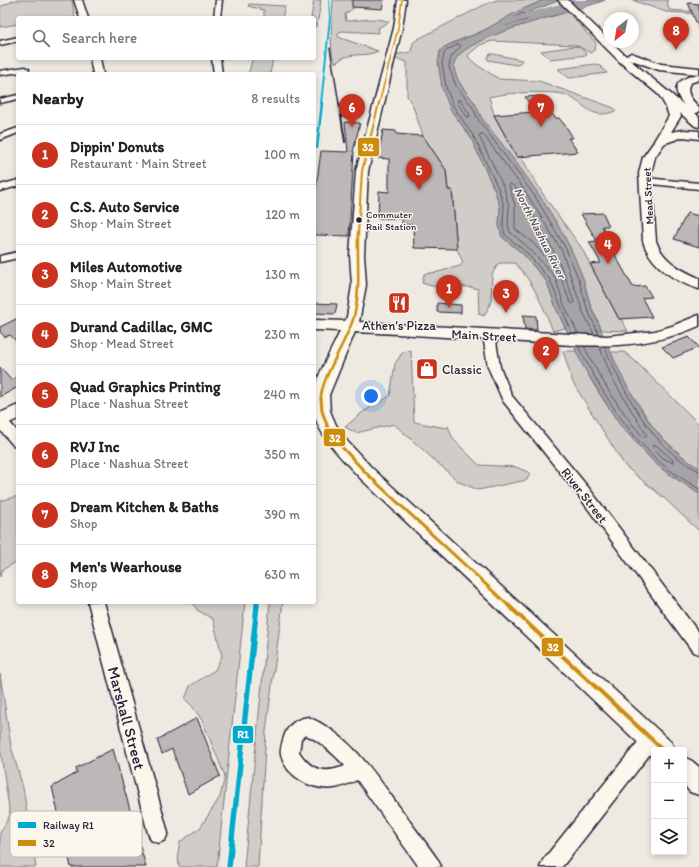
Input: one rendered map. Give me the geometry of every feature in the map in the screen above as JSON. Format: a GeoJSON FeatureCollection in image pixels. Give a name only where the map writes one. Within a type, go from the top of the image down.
{"type":"FeatureCollection","features":[{"type":"Feature","properties":{"kind":"highway"},"geometry":{"type":"LineString","coordinates":[[563,0],[603,31]]}},
{"type":"Feature","properties":{"kind":"highway"},"geometry":{"type":"LineString","coordinates":[[574,0],[579,11],[625,61],[699,123]]}},
{"type":"Feature","properties":{"kind":"highway"},"geometry":{"type":"LineString","coordinates":[[623,48],[697,112]]}},
{"type":"Feature","properties":{"kind":"highway"},"geometry":{"type":"LineString","coordinates":[[632,56],[659,67],[699,71]]}},
{"type":"Feature","properties":{"kind":"highway"},"geometry":{"type":"LineString","coordinates":[[697,112],[685,98],[682,88],[686,81],[699,77]]}},
{"type":"Feature","properties":{"kind":"highway"},"geometry":{"type":"LineString","coordinates":[[660,141],[674,116],[672,107],[661,92]]}},
{"type":"Feature","properties":{"kind":"highway"},"geometry":{"type":"LineString","coordinates":[[660,141],[678,134],[699,135]]}},
{"type":"Feature","properties":{"kind":"main road"},"geometry":{"type":"LineString","coordinates":[[78,0],[83,16]]}},
{"type":"Feature","properties":{"kind":"main road"},"geometry":{"type":"LineString","coordinates":[[402,0],[398,28],[362,171],[356,255],[359,285],[354,317],[326,378],[321,395],[324,419],[334,437],[366,473],[658,745]]}},
{"type":"Feature","properties":{"kind":"main road"},"geometry":{"type":"LineString","coordinates":[[95,60],[98,72]]}},
{"type":"Feature","properties":{"kind":"main road","name":"Mead Street"},"geometry":{"type":"LineString","coordinates":[[660,141],[653,150],[647,162],[645,181],[650,231],[648,239],[653,252],[660,260],[681,275],[699,275]]}},
{"type":"Feature","properties":{"kind":"main road","name":"Mead Street"},"geometry":{"type":"LineString","coordinates":[[650,231],[665,253],[699,275]]}},
{"type":"Feature","properties":{"kind":"main road"},"geometry":{"type":"LineString","coordinates":[[681,275],[689,282],[699,296]]}},
{"type":"Feature","properties":{"kind":"main road","name":"Main Street"},"geometry":{"type":"LineString","coordinates":[[316,325],[559,340],[621,340],[655,337],[690,325],[699,320]]}},
{"type":"Feature","properties":{"kind":"main road"},"geometry":{"type":"LineString","coordinates":[[0,421],[16,412]]}},
{"type":"Feature","properties":{"kind":"main road"},"geometry":{"type":"LineString","coordinates":[[687,772],[699,782]]}},
{"type":"Feature","properties":{"kind":"street"},"geometry":{"type":"LineString","coordinates":[[217,16],[219,0]]}},
{"type":"Feature","properties":{"kind":"street"},"geometry":{"type":"LineString","coordinates":[[0,42],[16,39]]}},
{"type":"Feature","properties":{"kind":"street"},"geometry":{"type":"LineString","coordinates":[[216,60],[218,72]]}},
{"type":"Feature","properties":{"kind":"street"},"geometry":{"type":"LineString","coordinates":[[0,73],[25,69]]}},
{"type":"Feature","properties":{"kind":"street"},"geometry":{"type":"LineString","coordinates":[[0,101],[16,98]]}},
{"type":"Feature","properties":{"kind":"street"},"geometry":{"type":"LineString","coordinates":[[0,137],[16,131]]}},
{"type":"Feature","properties":{"kind":"street"},"geometry":{"type":"LineString","coordinates":[[645,181],[699,186]]}},
{"type":"Feature","properties":{"kind":"street"},"geometry":{"type":"LineString","coordinates":[[0,188],[16,184]]}},
{"type":"Feature","properties":{"kind":"street"},"geometry":{"type":"LineString","coordinates":[[0,259],[16,255]]}},
{"type":"Feature","properties":{"kind":"street","name":"River Street"},"geometry":{"type":"LineString","coordinates":[[489,335],[494,367],[507,398],[583,491],[699,646]]}},
{"type":"Feature","properties":{"kind":"street"},"geometry":{"type":"LineString","coordinates":[[0,421],[16,439]]}},
{"type":"Feature","properties":{"kind":"street","name":"Marshall Street"},"geometry":{"type":"LineString","coordinates":[[97,604],[158,833]]}},
{"type":"Feature","properties":{"kind":"street"},"geometry":{"type":"LineString","coordinates":[[550,867],[644,748],[658,745]]}},
{"type":"Feature","properties":{"kind":"street"},"geometry":{"type":"LineString","coordinates":[[361,770],[430,867]]}},
{"type":"Feature","properties":{"kind":"shaded area"},"geometry":{"type":"Polygon","coordinates":[[[15,0],[72,0],[75,16],[16,16],[16,24],[0,27],[0,7],[15,0]]]}},
{"type":"Feature","properties":{"kind":"shaded area"},"geometry":{"type":"Polygon","coordinates":[[[314,0],[321,0],[317,26],[316,16],[311,16],[314,0]]]}},
{"type":"Feature","properties":{"kind":"shaded area"},"geometry":{"type":"Polygon","coordinates":[[[333,0],[352,0],[358,5],[345,14],[346,21],[379,19],[389,22],[378,28],[379,33],[339,32],[338,37],[378,51],[346,57],[334,62],[331,39],[333,0]]]}},
{"type":"Feature","properties":{"kind":"shaded area"},"geometry":{"type":"Polygon","coordinates":[[[497,0],[544,0],[482,31],[450,44],[440,51],[450,109],[471,138],[495,191],[500,207],[499,226],[502,237],[523,254],[547,282],[565,328],[553,331],[533,287],[515,263],[499,263],[492,274],[491,302],[484,316],[479,314],[478,289],[471,287],[442,287],[422,283],[424,274],[460,266],[463,262],[457,249],[452,190],[448,190],[446,170],[423,136],[413,106],[407,96],[407,62],[396,59],[394,55],[411,52],[413,43],[418,39],[486,4],[497,0]]]}},
{"type":"Feature","properties":{"kind":"shaded area"},"geometry":{"type":"Polygon","coordinates":[[[632,0],[667,0],[669,10],[699,12],[699,14],[666,12],[632,0]]]}},
{"type":"Feature","properties":{"kind":"shaded area"},"geometry":{"type":"Polygon","coordinates":[[[249,4],[285,6],[282,16],[264,16],[264,10],[248,6],[249,4]]]}},
{"type":"Feature","properties":{"kind":"shaded area"},"geometry":{"type":"Polygon","coordinates":[[[568,12],[596,43],[595,49],[591,53],[575,45],[492,41],[480,45],[468,55],[469,58],[477,65],[499,79],[539,81],[614,108],[616,111],[607,114],[594,113],[573,99],[560,93],[505,94],[489,97],[494,115],[517,157],[521,157],[544,196],[581,247],[619,319],[621,319],[628,331],[602,330],[591,306],[583,279],[570,248],[539,196],[481,117],[475,105],[458,82],[454,72],[453,66],[457,57],[467,48],[502,32],[568,12]]]}},
{"type":"Feature","properties":{"kind":"shaded area"},"geometry":{"type":"Polygon","coordinates":[[[576,46],[580,47],[587,55],[550,59],[541,51],[576,46]]]}},
{"type":"Feature","properties":{"kind":"shaded area"},"geometry":{"type":"Polygon","coordinates":[[[490,54],[522,60],[516,65],[488,60],[487,58],[490,54]]]}},
{"type":"Feature","properties":{"kind":"shaded area"},"geometry":{"type":"Polygon","coordinates":[[[252,60],[273,60],[270,72],[249,72],[252,60]]]}},
{"type":"Feature","properties":{"kind":"shaded area"},"geometry":{"type":"Polygon","coordinates":[[[595,64],[599,65],[607,73],[569,78],[558,69],[595,64]]]}},
{"type":"Feature","properties":{"kind":"shaded area"},"geometry":{"type":"Polygon","coordinates":[[[411,350],[414,422],[446,428],[448,426],[453,439],[479,465],[516,467],[530,473],[527,480],[478,490],[459,482],[394,424],[356,433],[345,427],[363,412],[390,396],[395,364],[402,353],[411,350]]]}},
{"type":"Feature","properties":{"kind":"shaded area"},"geometry":{"type":"Polygon","coordinates":[[[563,351],[576,351],[592,381],[611,411],[644,452],[671,476],[699,494],[699,531],[664,498],[625,466],[573,383],[563,351]]]}},
{"type":"Feature","properties":{"kind":"shaded area"},"geometry":{"type":"Polygon","coordinates":[[[611,352],[624,352],[634,360],[699,424],[699,468],[689,462],[656,432],[621,376],[611,352]]]}},
{"type":"Feature","properties":{"kind":"shaded area"},"geometry":{"type":"Polygon","coordinates":[[[16,497],[16,562],[2,570],[0,577],[0,501],[16,497]]]}},
{"type":"Feature","properties":{"kind":"shaded area"},"geometry":{"type":"Polygon","coordinates":[[[193,604],[245,604],[217,867],[179,867],[178,853],[180,842],[200,828],[220,797],[225,776],[202,720],[185,699],[190,686],[215,670],[222,656],[213,619],[197,610],[193,604]]]}},
{"type":"Feature","properties":{"kind":"shaded area"},"geometry":{"type":"Polygon","coordinates":[[[270,604],[283,604],[266,731],[258,867],[244,867],[270,604]]]}},
{"type":"Feature","properties":{"kind":"shaded area"},"geometry":{"type":"Polygon","coordinates":[[[0,674],[11,746],[23,788],[27,811],[10,811],[10,815],[0,747],[0,674]]]}},
{"type":"Feature","properties":{"kind":"shaded area"},"geometry":{"type":"Polygon","coordinates":[[[10,815],[10,857],[34,857],[36,867],[0,867],[0,833],[10,815]]]}},
{"type":"Feature","properties":{"kind":"water"},"geometry":{"type":"Polygon","coordinates":[[[544,0],[561,0],[529,12],[530,14],[541,15],[587,0],[605,0],[519,26],[473,45],[458,56],[454,67],[455,72],[462,86],[475,103],[481,117],[528,180],[561,230],[581,273],[590,304],[621,375],[633,397],[646,418],[661,437],[679,454],[699,468],[699,494],[657,465],[619,424],[583,366],[556,308],[547,282],[523,254],[502,237],[499,226],[500,207],[495,191],[471,138],[450,109],[442,88],[438,63],[440,51],[444,47],[481,32],[518,11],[544,0]]]}},
{"type":"Feature","properties":{"kind":"building"},"geometry":{"type":"Polygon","coordinates":[[[352,0],[384,0],[382,9],[352,7],[352,0]]]}},
{"type":"Feature","properties":{"kind":"building"},"geometry":{"type":"Polygon","coordinates":[[[688,3],[699,4],[699,29],[688,3]]]}},
{"type":"Feature","properties":{"kind":"building"},"geometry":{"type":"Polygon","coordinates":[[[540,96],[555,118],[559,118],[567,128],[573,138],[568,138],[578,152],[517,157],[494,115],[535,112],[525,97],[540,96]]]}},
{"type":"Feature","properties":{"kind":"building"},"geometry":{"type":"Polygon","coordinates":[[[345,122],[360,123],[353,152],[349,236],[316,235],[316,187],[321,151],[348,152],[345,122]]]}},
{"type":"Feature","properties":{"kind":"building"},"geometry":{"type":"Polygon","coordinates":[[[383,130],[396,131],[396,134],[423,136],[446,170],[448,190],[452,190],[457,249],[414,248],[413,225],[402,225],[402,219],[378,218],[379,191],[389,192],[389,159],[378,158],[383,130]]]}},
{"type":"Feature","properties":{"kind":"building"},"geometry":{"type":"Polygon","coordinates":[[[603,213],[609,226],[602,226],[617,254],[615,255],[633,287],[645,286],[652,297],[642,298],[652,317],[619,319],[590,264],[601,263],[589,242],[597,241],[581,214],[603,213]]]}},
{"type":"Feature","properties":{"kind":"building"},"geometry":{"type":"Polygon","coordinates":[[[687,213],[699,216],[699,247],[674,239],[687,213]]]}},
{"type":"Feature","properties":{"kind":"building"},"geometry":{"type":"Polygon","coordinates":[[[316,303],[337,304],[335,314],[316,313],[316,303]]]}},
{"type":"Feature","properties":{"kind":"building"},"geometry":{"type":"Polygon","coordinates":[[[437,303],[461,305],[461,313],[437,312],[437,303]]]}},
{"type":"Feature","properties":{"kind":"building"},"geometry":{"type":"Polygon","coordinates":[[[523,315],[536,316],[537,330],[525,329],[523,315]]]}},
{"type":"Feature","properties":{"kind":"building"},"geometry":{"type":"Polygon","coordinates":[[[16,319],[16,341],[10,335],[5,337],[0,332],[0,327],[16,319]]]}},
{"type":"Feature","properties":{"kind":"building"},"geometry":{"type":"Polygon","coordinates":[[[689,337],[699,347],[673,358],[662,347],[689,337]]]}},
{"type":"Feature","properties":{"kind":"building"},"geometry":{"type":"Polygon","coordinates":[[[0,367],[11,380],[16,377],[16,388],[0,397],[0,367]]]}},
{"type":"Feature","properties":{"kind":"building"},"geometry":{"type":"Polygon","coordinates":[[[197,718],[220,776],[188,794],[172,749],[162,754],[157,740],[197,718]]]}},
{"type":"Feature","properties":{"kind":"building"},"geometry":{"type":"Polygon","coordinates":[[[113,749],[130,811],[58,811],[52,787],[77,773],[76,768],[113,749]]]}},
{"type":"Feature","properties":{"kind":"building"},"geometry":{"type":"Polygon","coordinates":[[[142,853],[146,867],[71,867],[69,857],[142,857],[142,853]]]}},
{"type":"Feature","properties":{"kind":"waterway","name":"North Nashua River"},"geometry":{"type":"LineString","coordinates":[[508,22],[583,0]]}},
{"type":"Feature","properties":{"kind":"railway"},"geometry":{"type":"LineString","coordinates":[[321,104],[330,18],[329,0]]}},
{"type":"Feature","properties":{"kind":"railway"},"geometry":{"type":"LineString","coordinates":[[330,48],[339,104]]}},
{"type":"Feature","properties":{"kind":"railway"},"geometry":{"type":"LineString","coordinates":[[317,148],[322,103]]}},
{"type":"Feature","properties":{"kind":"railway"},"geometry":{"type":"LineString","coordinates":[[339,103],[345,142]]}},
{"type":"Feature","properties":{"kind":"rail line","name":"R1"},"geometry":{"type":"LineString","coordinates":[[317,148],[330,18],[329,0]]}},
{"type":"Feature","properties":{"kind":"rail line","name":"R1"},"geometry":{"type":"LineString","coordinates":[[229,867],[257,604]]}},
{"type":"Feature","properties":{"kind":"transit line","name":"32"},"geometry":{"type":"LineString","coordinates":[[402,0],[398,28],[362,171],[357,255],[359,285],[354,317],[321,395],[322,411],[328,428],[340,445],[366,473],[660,747]]}},
{"type":"Feature","properties":{"kind":"place","name":"Men's Wearhouse"},"geometry":{"type":"Point","coordinates":[676,50]}},
{"type":"Feature","properties":{"kind":"place","name":"RVJ Inc"},"geometry":{"type":"Point","coordinates":[352,127]}},
{"type":"Feature","properties":{"kind":"place","name":"Dream Kitchen & Baths"},"geometry":{"type":"Point","coordinates":[541,127]}},
{"type":"Feature","properties":{"kind":"place","name":"Quad Graphics Printing"},"geometry":{"type":"Point","coordinates":[419,190]}},
{"type":"Feature","properties":{"kind":"place","name":"Commuter Rail Station"},"geometry":{"type":"Point","coordinates":[359,220]}},
{"type":"Feature","properties":{"kind":"place","name":"Durand Cadillac, GMC"},"geometry":{"type":"Point","coordinates":[608,264]}},
{"type":"Feature","properties":{"kind":"place","name":"Athen's Pizza"},"geometry":{"type":"Point","coordinates":[399,303]}},
{"type":"Feature","properties":{"kind":"place","name":"Dippin' Donuts"},"geometry":{"type":"Point","coordinates":[449,308]}},
{"type":"Feature","properties":{"kind":"place","name":"Miles Automotive"},"geometry":{"type":"Point","coordinates":[506,313]}},
{"type":"Feature","properties":{"kind":"place","name":"Classic"},"geometry":{"type":"Point","coordinates":[427,369]}},
{"type":"Feature","properties":{"kind":"place","name":"C.S. Auto Service"},"geometry":{"type":"Point","coordinates":[546,370]}}]}
